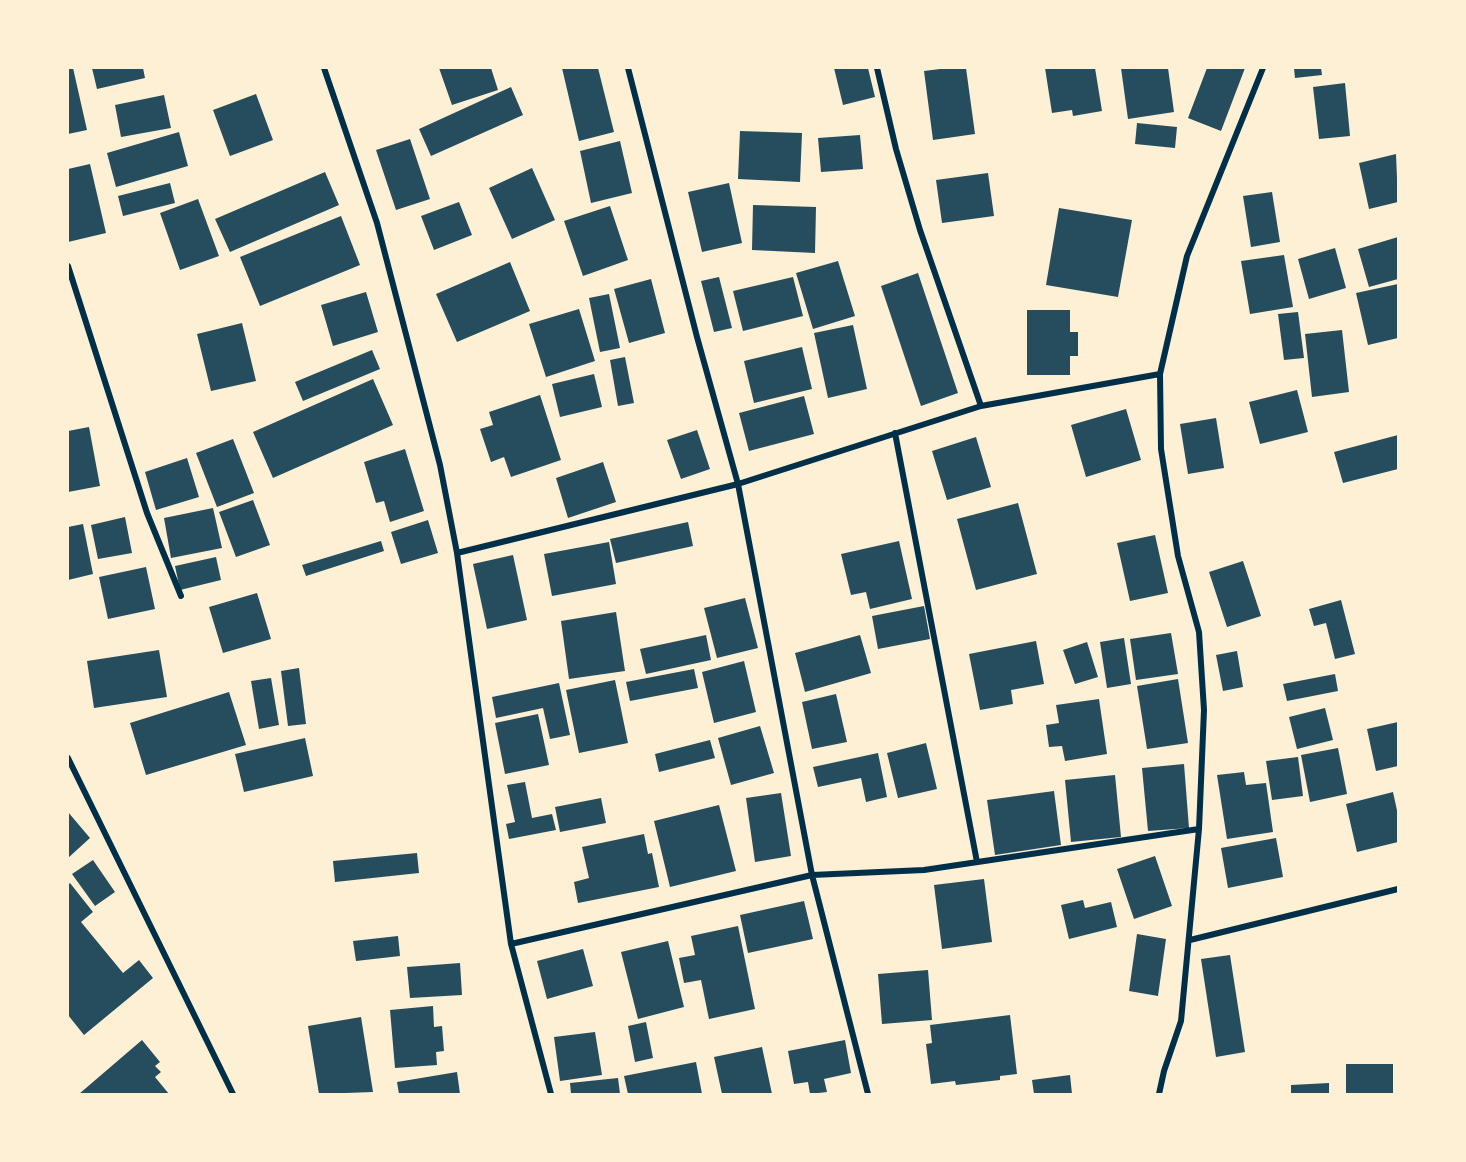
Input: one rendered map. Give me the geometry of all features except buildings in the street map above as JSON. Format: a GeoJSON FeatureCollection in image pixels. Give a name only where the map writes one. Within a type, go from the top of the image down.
{"type":"FeatureCollection","features":[{"type":"Feature","properties":{"kind":"street"},"geometry":{"type":"LineString","coordinates":[[324,68],[380,235],[440,465],[457,554],[511,944],[551,1095]]}},
{"type":"Feature","properties":{"kind":"street"},"geometry":{"type":"LineString","coordinates":[[628,68],[694,326],[738,484],[812,875],[868,1095]]}},
{"type":"Feature","properties":{"kind":"street"},"geometry":{"type":"LineString","coordinates":[[877,68],[896,149],[920,230],[981,406]]}},
{"type":"Feature","properties":{"kind":"street"},"geometry":{"type":"LineString","coordinates":[[1159,1095],[1164,1071],[1181,1020],[1199,829],[1204,710],[1199,632],[1178,556],[1161,449],[1160,374],[1187,256],[1263,68]]}},
{"type":"Feature","properties":{"kind":"street"},"geometry":{"type":"LineString","coordinates":[[68,266],[147,513],[181,596]]}},
{"type":"Feature","properties":{"kind":"street"},"geometry":{"type":"LineString","coordinates":[[457,554],[738,484],[981,406],[1160,374]]}},
{"type":"Feature","properties":{"kind":"street"},"geometry":{"type":"LineString","coordinates":[[895,433],[977,862]]}},
{"type":"Feature","properties":{"kind":"street"},"geometry":{"type":"LineString","coordinates":[[68,758],[233,1095]]}},
{"type":"Feature","properties":{"kind":"street"},"geometry":{"type":"LineString","coordinates":[[511,944],[812,875],[924,870],[1199,829]]}},
{"type":"Feature","properties":{"kind":"street"},"geometry":{"type":"LineString","coordinates":[[1190,940],[1398,889]]}}]}
